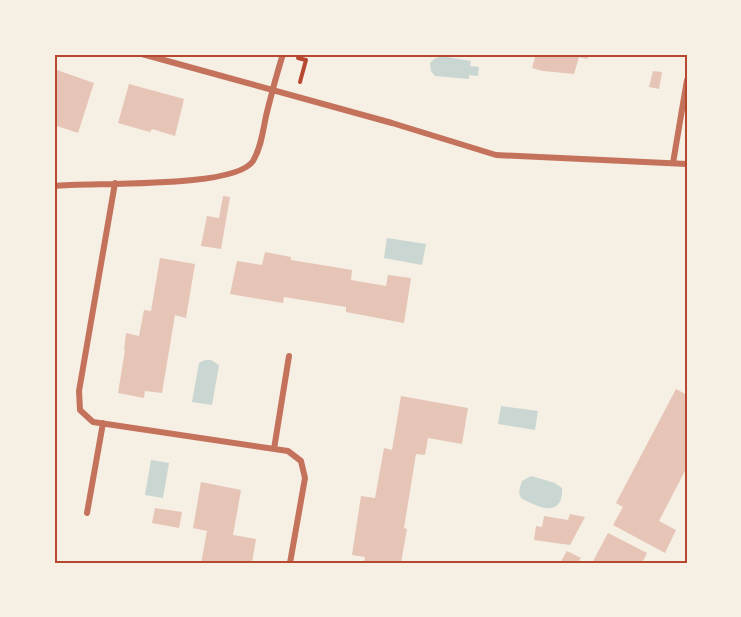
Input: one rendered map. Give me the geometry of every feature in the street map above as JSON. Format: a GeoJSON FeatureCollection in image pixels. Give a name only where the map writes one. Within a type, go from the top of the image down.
{"type":"FeatureCollection","features":[{"type":"Feature","properties":{"kind":"street"},"geometry":{"type":"LineString","coordinates":[[142,54],[392,123],[496,155],[687,164]]}},
{"type":"Feature","properties":{"kind":"street"},"geometry":{"type":"LineString","coordinates":[[54,186],[179,182],[226,176],[240,170],[252,163],[259,147],[283,54]]}},
{"type":"Feature","properties":{"kind":"street"},"geometry":{"type":"LineString","coordinates":[[673,163],[687,81]]}},
{"type":"Feature","properties":{"kind":"street"},"geometry":{"type":"LineString","coordinates":[[115,183],[79,391],[80,410],[93,422],[288,451],[301,461],[305,478],[290,563]]}},
{"type":"Feature","properties":{"kind":"street"},"geometry":{"type":"LineString","coordinates":[[274,449],[289,356]]}},
{"type":"Feature","properties":{"kind":"street"},"geometry":{"type":"LineString","coordinates":[[87,513],[104,423]]}},
{"type":"Feature","properties":{"kind":"path"},"geometry":{"type":"LineString","coordinates":[[296,57],[306,60],[296,97]]}},
{"type":"Feature","properties":{"kind":"shaded area"},"geometry":{"type":"Polygon","coordinates":[[[441,56],[471,61],[470,66],[479,67],[478,76],[469,75],[469,79],[435,76],[431,71],[430,63],[441,56]]]}},
{"type":"Feature","properties":{"kind":"shaded area"},"geometry":{"type":"Polygon","coordinates":[[[387,238],[426,244],[422,265],[384,258],[387,238]]]}},
{"type":"Feature","properties":{"kind":"shaded area"},"geometry":{"type":"Polygon","coordinates":[[[211,360],[219,365],[212,405],[192,402],[199,363],[211,360]]]}},
{"type":"Feature","properties":{"kind":"shaded area"},"geometry":{"type":"Polygon","coordinates":[[[501,406],[538,411],[535,430],[498,424],[501,406]]]}},
{"type":"Feature","properties":{"kind":"shaded area"},"geometry":{"type":"Polygon","coordinates":[[[151,460],[169,463],[163,498],[145,495],[151,460]]]}},
{"type":"Feature","properties":{"kind":"shaded area"},"geometry":{"type":"Polygon","coordinates":[[[531,476],[555,483],[562,488],[558,505],[550,508],[539,507],[520,496],[522,481],[531,476]]]}},
{"type":"Feature","properties":{"kind":"building"},"geometry":{"type":"Polygon","coordinates":[[[536,54],[589,54],[587,59],[579,57],[574,74],[532,68],[536,54]]]}},
{"type":"Feature","properties":{"kind":"building"},"geometry":{"type":"Polygon","coordinates":[[[54,69],[94,83],[78,133],[54,125],[54,69]]]}},
{"type":"Feature","properties":{"kind":"building"},"geometry":{"type":"Polygon","coordinates":[[[653,71],[662,72],[659,89],[649,87],[653,71]]]}},
{"type":"Feature","properties":{"kind":"building"},"geometry":{"type":"Polygon","coordinates":[[[129,84],[184,99],[175,136],[118,123],[129,84]]]}},
{"type":"Feature","properties":{"kind":"building"},"geometry":{"type":"Polygon","coordinates":[[[223,196],[230,197],[221,249],[201,246],[207,216],[219,218],[223,196]]]}},
{"type":"Feature","properties":{"kind":"building"},"geometry":{"type":"Polygon","coordinates":[[[265,252],[291,257],[291,260],[352,270],[351,280],[386,286],[388,275],[411,278],[404,323],[346,312],[346,307],[284,297],[283,303],[230,294],[237,261],[262,265],[265,252]]]}},
{"type":"Feature","properties":{"kind":"building"},"geometry":{"type":"Polygon","coordinates":[[[160,258],[195,264],[186,318],[175,315],[162,393],[145,391],[144,398],[118,393],[126,333],[139,336],[144,310],[151,311],[160,258]]]}},
{"type":"Feature","properties":{"kind":"building"},"geometry":{"type":"Polygon","coordinates":[[[676,389],[687,395],[687,467],[659,521],[676,530],[665,553],[613,525],[623,507],[616,503],[676,389]]]}},
{"type":"Feature","properties":{"kind":"building"},"geometry":{"type":"Polygon","coordinates":[[[401,396],[468,408],[462,444],[428,438],[425,455],[416,454],[401,563],[364,563],[365,557],[352,555],[361,496],[375,498],[384,448],[392,450],[401,396]]]}},
{"type":"Feature","properties":{"kind":"building"},"geometry":{"type":"Polygon","coordinates":[[[201,482],[241,490],[233,535],[256,539],[252,563],[201,563],[207,531],[193,528],[201,482]]]}},
{"type":"Feature","properties":{"kind":"building"},"geometry":{"type":"Polygon","coordinates":[[[155,508],[182,512],[179,528],[152,523],[155,508]]]}},
{"type":"Feature","properties":{"kind":"building"},"geometry":{"type":"Polygon","coordinates":[[[570,514],[585,517],[570,545],[534,540],[536,526],[542,527],[544,516],[568,520],[570,514]]]}},
{"type":"Feature","properties":{"kind":"building"},"geometry":{"type":"Polygon","coordinates":[[[608,533],[647,553],[642,563],[592,563],[608,533]]]}},
{"type":"Feature","properties":{"kind":"building"},"geometry":{"type":"Polygon","coordinates":[[[567,551],[581,558],[578,563],[560,563],[567,551]]]}}]}
